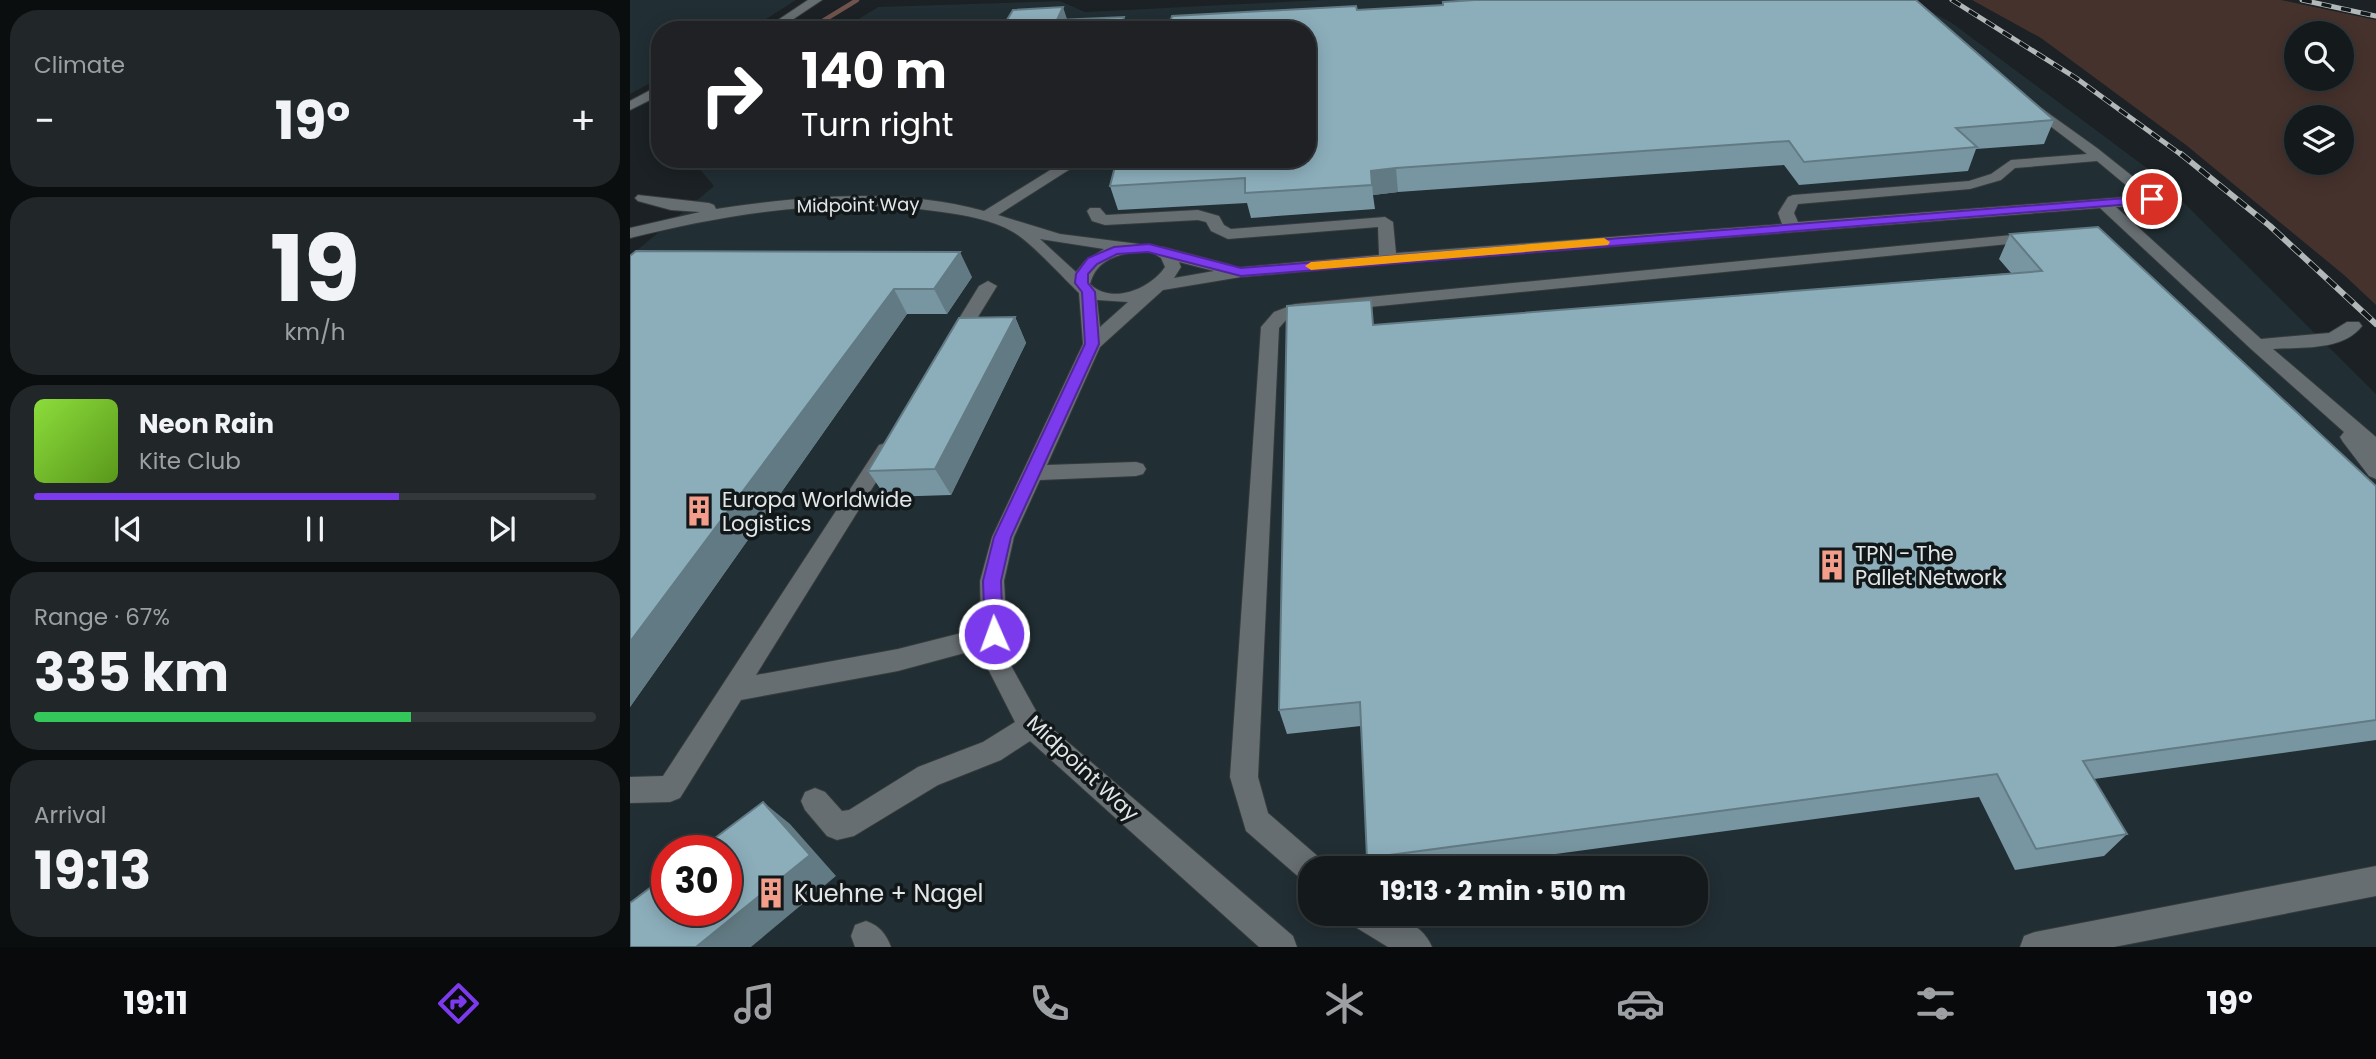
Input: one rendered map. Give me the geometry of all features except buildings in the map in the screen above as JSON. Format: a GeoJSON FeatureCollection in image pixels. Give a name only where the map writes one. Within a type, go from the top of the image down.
{"type":"FeatureCollection","features":[{"type":"Feature","properties":{"kind":"street"},"geometry":{"type":"LineString","coordinates":[[783,21],[816,0]]}},
{"type":"Feature","properties":{"kind":"street"},"geometry":{"type":"LineString","coordinates":[[1194,21],[1207,20]]}},
{"type":"Feature","properties":{"kind":"street"},"geometry":{"type":"LineString","coordinates":[[630,89],[651,92]]}},
{"type":"Feature","properties":{"kind":"street"},"geometry":{"type":"LineString","coordinates":[[630,106],[651,94]]}},
{"type":"Feature","properties":{"kind":"street"},"geometry":{"type":"LineString","coordinates":[[2024,99],[2121,172],[2152,199]]}},
{"type":"Feature","properties":{"kind":"street"},"geometry":{"type":"LineString","coordinates":[[1792,228],[1786,213],[1793,200],[1970,185],[1996,177],[2011,164],[2097,156]]}},
{"type":"Feature","properties":{"kind":"street"},"geometry":{"type":"LineString","coordinates":[[986,216],[1067,168]]}},
{"type":"Feature","properties":{"kind":"street"},"geometry":{"type":"LineString","coordinates":[[630,233],[644,221],[650,207],[634,195]]}},
{"type":"Feature","properties":{"kind":"street","name":"Midpoint Way"},"geometry":{"type":"LineString","coordinates":[[634,195],[671,205],[736,210],[859,202],[919,203],[986,216],[1018,228],[1082,243],[1163,252]]}},
{"type":"Feature","properties":{"kind":"street"},"geometry":{"type":"LineString","coordinates":[[1133,247],[1114,251],[1093,261],[1082,274],[1085,287],[1101,297],[1119,298],[1156,287],[1241,272],[2171,198]]}},
{"type":"Feature","properties":{"kind":"street"},"geometry":{"type":"LineString","coordinates":[[2104,204],[2257,345],[2376,448]]}},
{"type":"Feature","properties":{"kind":"street","name":"Midpoint Way"},"geometry":{"type":"LineString","coordinates":[[630,233],[736,210]]}},
{"type":"Feature","properties":{"kind":"street"},"geometry":{"type":"LineString","coordinates":[[1095,211],[1098,218],[1105,220],[1198,215],[1213,219],[1217,228],[1228,234],[1385,222],[1388,259]]}},
{"type":"Feature","properties":{"kind":"street","name":"Midpoint Way"},"geometry":{"type":"LineString","coordinates":[[1018,228],[1085,287],[1092,344]]}},
{"type":"Feature","properties":{"kind":"street"},"geometry":{"type":"LineString","coordinates":[[1298,858],[1256,821],[1244,777],[1270,327],[1280,316],[1296,309],[1322,306],[2058,236]]}},
{"type":"Feature","properties":{"kind":"street"},"geometry":{"type":"LineString","coordinates":[[1163,252],[1241,272]]}},
{"type":"Feature","properties":{"kind":"street"},"geometry":{"type":"LineString","coordinates":[[1156,287],[1173,267],[1163,252]]}},
{"type":"Feature","properties":{"kind":"street"},"geometry":{"type":"LineString","coordinates":[[938,367],[988,286]]}},
{"type":"Feature","properties":{"kind":"street","name":"Midpoint Way"},"geometry":{"type":"LineString","coordinates":[[1156,287],[1092,344],[1003,537],[992,581],[997,663],[1031,726],[1282,947]]}},
{"type":"Feature","properties":{"kind":"street"},"geometry":{"type":"LineString","coordinates":[[2257,345],[2340,336],[2353,326]]}},
{"type":"Feature","properties":{"kind":"street"},"geometry":{"type":"LineString","coordinates":[[2333,412],[2376,471]]}},
{"type":"Feature","properties":{"kind":"street"},"geometry":{"type":"LineString","coordinates":[[630,790],[670,789],[894,436]]}},
{"type":"Feature","properties":{"kind":"street"},"geometry":{"type":"LineString","coordinates":[[1033,473],[1136,469]]}},
{"type":"Feature","properties":{"kind":"street"},"geometry":{"type":"LineString","coordinates":[[735,690],[860,669],[947,649],[994,634]]}},
{"type":"Feature","properties":{"kind":"street"},"geometry":{"type":"LineString","coordinates":[[814,801],[837,826],[854,822],[928,776],[992,751],[1031,726]]}},
{"type":"Feature","properties":{"kind":"street"},"geometry":{"type":"LineString","coordinates":[[2035,947],[2376,881]]}},
{"type":"Feature","properties":{"kind":"street"},"geometry":{"type":"LineString","coordinates":[[1383,926],[1418,947]]}},
{"type":"Feature","properties":{"kind":"shaded area"},"geometry":{"type":"Polygon","coordinates":[[[630,0],[796,0],[763,21],[651,21],[651,83],[630,94],[630,0]]]}},
{"type":"Feature","properties":{"kind":"shaded area"},"geometry":{"type":"Polygon","coordinates":[[[1322,0],[1910,0],[1952,23],[2155,174],[2376,394],[2376,947],[630,947],[630,256],[714,186],[699,168],[1316,168],[1316,21],[855,21],[878,7],[1060,1],[1085,12],[1322,0]]]}},
{"type":"Feature","properties":{"kind":"shaded area"},"geometry":{"type":"Polygon","coordinates":[[[1972,0],[2281,0],[2376,20],[2376,305],[2344,275],[2186,145],[2041,38],[1972,0]]]}},
{"type":"Feature","properties":{"kind":"waterway"},"geometry":{"type":"LineString","coordinates":[[823,21],[857,0]]}},
{"type":"Feature","properties":{"kind":"railway"},"geometry":{"type":"LineString","coordinates":[[1952,0],[2076,78],[2183,156]]}},
{"type":"Feature","properties":{"kind":"railway"},"geometry":{"type":"LineString","coordinates":[[2302,0],[2376,16]]}},
{"type":"Feature","properties":{"kind":"railway"},"geometry":{"type":"LineString","coordinates":[[2181,154],[2270,226],[2376,324]]}},
{"type":"Feature","properties":{"kind":"slow traffic"},"geometry":{"type":"LineString","coordinates":[[1311,266],[1604,242]]}},
{"type":"Feature","properties":{"kind":"place","name":"Europa Worldwide Logistics"},"geometry":{"type":"Point","coordinates":[699,511]}},
{"type":"Feature","properties":{"kind":"place","name":"TPN - The Pallet Network"},"geometry":{"type":"Point","coordinates":[1832,565]}},
{"type":"Feature","properties":{"kind":"place","name":"Kuehne + Nagel"},"geometry":{"type":"Point","coordinates":[771,893]}},
{"type":"Feature","properties":{"kind":"route"},"geometry":{"type":"LineString","coordinates":[[994,634],[992,581],[1003,537],[1092,344],[1088,292],[1082,283],[1082,274],[1093,261],[1114,251],[1133,247],[1149,248],[1194,262],[1241,272],[2152,199]]}}]}
